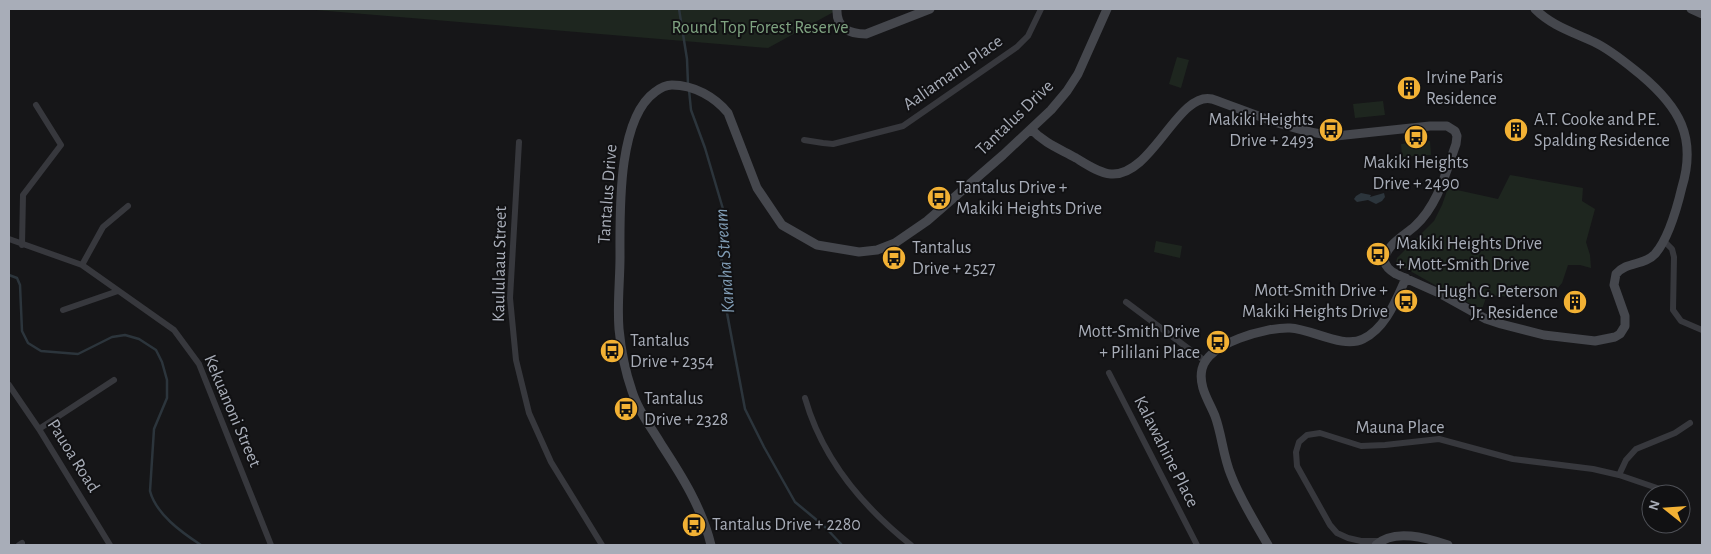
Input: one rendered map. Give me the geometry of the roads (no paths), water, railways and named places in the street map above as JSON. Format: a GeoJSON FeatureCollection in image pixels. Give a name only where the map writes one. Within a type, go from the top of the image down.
{"type":"FeatureCollection","features":[{"type":"Feature","properties":{"kind":"street"},"geometry":{"type":"LineString","coordinates":[[837,9],[837,19],[840,24],[850,32],[866,34],[930,9]]}},
{"type":"Feature","properties":{"kind":"street","name":"Aaliamanu Place"},"geometry":{"type":"LineString","coordinates":[[804,140],[833,144],[903,126],[1017,47],[1028,36],[1041,9]]}},
{"type":"Feature","properties":{"kind":"street","name":"Tantalus Drive"},"geometry":{"type":"LineString","coordinates":[[712,545],[695,500],[636,402],[629,384],[623,358],[618,304],[624,167],[629,136],[641,106],[654,92],[662,87],[671,85],[688,88],[710,96],[723,107],[732,120],[757,188],[782,225],[817,245],[859,252],[877,250],[895,243],[927,221],[1031,129],[1067,91],[1087,56],[1107,9]]}},
{"type":"Feature","properties":{"kind":"street"},"geometry":{"type":"LineString","coordinates":[[1031,129],[1049,144],[1100,170],[1116,174],[1132,167],[1145,157],[1181,115],[1196,101],[1204,98],[1212,99],[1302,130],[1324,135],[1360,134],[1430,126],[1451,128],[1457,136],[1456,144],[1440,188],[1432,206],[1416,226],[1392,245],[1385,255],[1384,260],[1390,270],[1441,294],[1486,319],[1514,329],[1558,337],[1604,340],[1620,334],[1625,326],[1625,316],[1614,285],[1616,274],[1625,266],[1641,262],[1654,255],[1663,240],[1674,214],[1687,171],[1687,144],[1680,119],[1658,90],[1630,66],[1595,43],[1546,19],[1535,9]]}},
{"type":"Feature","properties":{"kind":"street"},"geometry":{"type":"LineString","coordinates":[[1691,9],[1702,14]]}},
{"type":"Feature","properties":{"kind":"street"},"geometry":{"type":"LineString","coordinates":[[22,245],[23,195],[61,145],[36,106]]}},
{"type":"Feature","properties":{"kind":"street","name":"Kaululaau Street"},"geometry":{"type":"LineString","coordinates":[[519,142],[510,298],[516,360],[530,413],[551,462],[602,545]]}},
{"type":"Feature","properties":{"kind":"street"},"geometry":{"type":"LineString","coordinates":[[82,265],[103,228],[128,206]]}},
{"type":"Feature","properties":{"kind":"street","name":"Kekuanoni Street"},"geometry":{"type":"LineString","coordinates":[[9,239],[82,265],[174,330],[199,364],[271,545]]}},
{"type":"Feature","properties":{"kind":"street"},"geometry":{"type":"LineString","coordinates":[[1663,240],[1672,249],[1674,258],[1673,310],[1681,321],[1702,330]]}},
{"type":"Feature","properties":{"kind":"street"},"geometry":{"type":"LineString","coordinates":[[1268,545],[1227,466],[1219,429],[1202,385],[1201,370],[1205,360],[1212,352],[1221,347],[1250,335],[1277,328],[1299,329],[1340,341],[1362,340],[1372,334],[1384,320],[1394,305],[1406,278]]}},
{"type":"Feature","properties":{"kind":"street"},"geometry":{"type":"LineString","coordinates":[[64,310],[118,291]]}},
{"type":"Feature","properties":{"kind":"street"},"geometry":{"type":"LineString","coordinates":[[1126,302],[1205,360]]}},
{"type":"Feature","properties":{"kind":"street","name":"Kalawahine Place"},"geometry":{"type":"LineString","coordinates":[[1109,373],[1197,545]]}},
{"type":"Feature","properties":{"kind":"street"},"geometry":{"type":"LineString","coordinates":[[39,428],[114,380]]}},
{"type":"Feature","properties":{"kind":"street","name":"Pauoa Road"},"geometry":{"type":"LineString","coordinates":[[9,385],[39,428],[110,545]]}},
{"type":"Feature","properties":{"kind":"street"},"geometry":{"type":"LineString","coordinates":[[805,398],[821,438],[847,480],[876,516],[911,545]]}},
{"type":"Feature","properties":{"kind":"street"},"geometry":{"type":"LineString","coordinates":[[1619,475],[1626,460],[1636,450],[1690,423]]}},
{"type":"Feature","properties":{"kind":"street","name":"Mauna Place"},"geometry":{"type":"LineString","coordinates":[[1378,543],[1348,538],[1337,533],[1330,525],[1297,466],[1296,452],[1299,442],[1308,435],[1320,433],[1361,446],[1439,439],[1513,459],[1593,469],[1645,484]]}},
{"type":"Feature","properties":{"kind":"street"},"geometry":{"type":"LineString","coordinates":[[1378,543],[1389,537],[1399,535],[1448,545]]}},
{"type":"Feature","properties":{"kind":"waterway","name":"Kanaha Stream"},"geometry":{"type":"LineString","coordinates":[[679,9],[687,59],[688,84]]}},
{"type":"Feature","properties":{"kind":"waterway","name":"Kanaha Stream"},"geometry":{"type":"LineString","coordinates":[[689,90],[691,110],[705,148],[723,209],[721,252],[724,297],[745,409],[795,502],[824,526],[842,545]]}},
{"type":"Feature","properties":{"kind":"waterway"},"geometry":{"type":"LineString","coordinates":[[9,275],[17,278],[20,285],[22,331],[28,343],[41,351],[78,354],[112,337],[125,335],[139,339],[156,350],[162,362],[167,380],[167,398],[154,429],[150,491],[158,507],[170,522],[201,545]]}},
{"type":"Feature","properties":{"kind":"place","name":"Irvine Paris Residence"},"geometry":{"type":"Point","coordinates":[1409,88]}},
{"type":"Feature","properties":{"kind":"place","name":"Makiki Heights Drive + 2493"},"geometry":{"type":"Point","coordinates":[1331,130]}},
{"type":"Feature","properties":{"kind":"place","name":"A.T. Cooke and P.E. Spalding Residence"},"geometry":{"type":"Point","coordinates":[1516,130]}},
{"type":"Feature","properties":{"kind":"place","name":"Makiki Heights Drive + 2490"},"geometry":{"type":"Point","coordinates":[1416,137]}},
{"type":"Feature","properties":{"kind":"place","name":"Tantalus Drive + Makiki Heights Drive"},"geometry":{"type":"Point","coordinates":[939,198]}},
{"type":"Feature","properties":{"kind":"place","name":"Makiki Heights Drive + Mott-Smith Drive"},"geometry":{"type":"Point","coordinates":[1378,254]}},
{"type":"Feature","properties":{"kind":"place","name":"Tantalus Drive + 2527"},"geometry":{"type":"Point","coordinates":[894,258]}},
{"type":"Feature","properties":{"kind":"place","name":"Mott-Smith Drive + Makiki Heights Drive"},"geometry":{"type":"Point","coordinates":[1406,301]}},
{"type":"Feature","properties":{"kind":"place","name":"Hugh G. Peterson Jr. Residence"},"geometry":{"type":"Point","coordinates":[1575,302]}},
{"type":"Feature","properties":{"kind":"place","name":"Mott-Smith Drive + Pililani Place"},"geometry":{"type":"Point","coordinates":[1218,342]}},
{"type":"Feature","properties":{"kind":"place","name":"Tantalus Drive + 2354"},"geometry":{"type":"Point","coordinates":[612,351]}},
{"type":"Feature","properties":{"kind":"place","name":"Tantalus Drive + 2328"},"geometry":{"type":"Point","coordinates":[626,409]}},
{"type":"Feature","properties":{"kind":"place","name":"Tantalus Drive + 2280"},"geometry":{"type":"Point","coordinates":[694,525]}},
{"type":"Feature","properties":{"kind":"park label","name":"Round Top Forest Reserve"},"geometry":{"type":"Point","coordinates":[760,28]}}]}
